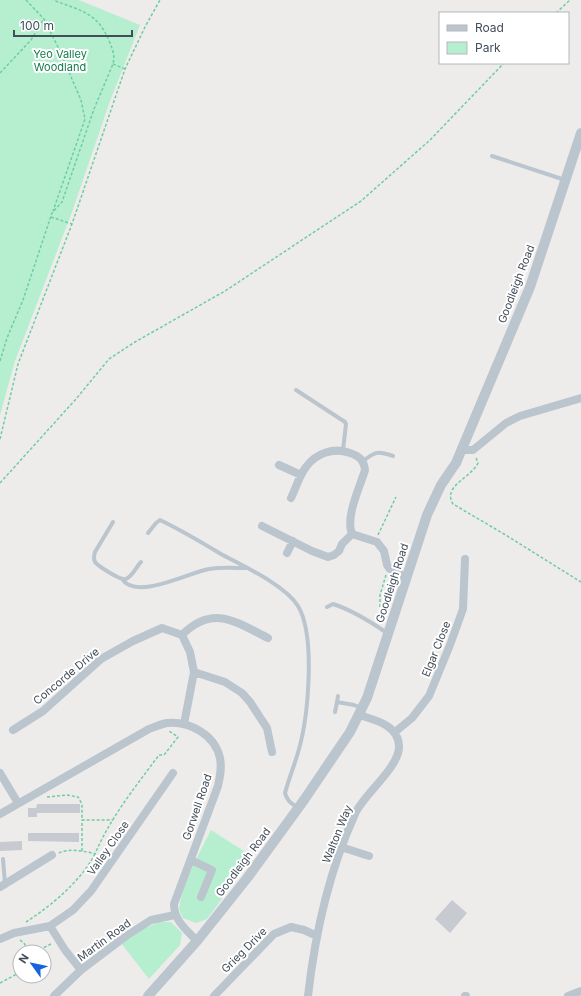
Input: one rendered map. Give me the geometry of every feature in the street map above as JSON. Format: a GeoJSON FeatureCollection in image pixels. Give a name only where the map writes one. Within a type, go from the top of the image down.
{"type":"FeatureCollection","features":[{"type":"Feature","properties":{"kind":"street","name":"Goodleigh Road"},"geometry":{"type":"LineString","coordinates":[[148,996],[198,941],[248,877],[298,808],[350,732],[361,712],[367,698],[427,515],[441,485],[464,450],[530,287],[581,133]]}},
{"type":"Feature","properties":{"kind":"street"},"geometry":{"type":"LineString","coordinates":[[464,450],[474,450],[506,423],[520,416],[581,398]]}},
{"type":"Feature","properties":{"kind":"street"},"geometry":{"type":"LineString","coordinates":[[291,498],[309,462],[332,450],[343,450],[357,455],[363,461],[365,470],[350,520],[350,529],[352,534]]}},
{"type":"Feature","properties":{"kind":"street"},"geometry":{"type":"LineString","coordinates":[[279,466],[301,476]]}},
{"type":"Feature","properties":{"kind":"street"},"geometry":{"type":"LineString","coordinates":[[262,526],[312,551],[328,556],[339,552],[342,544],[352,534]]}},
{"type":"Feature","properties":{"kind":"street"},"geometry":{"type":"LineString","coordinates":[[352,534],[376,541],[381,545],[384,551],[389,568],[406,577]]}},
{"type":"Feature","properties":{"kind":"street"},"geometry":{"type":"LineString","coordinates":[[286,553],[293,541]]}},
{"type":"Feature","properties":{"kind":"street","name":"Elgar Close"},"geometry":{"type":"LineString","coordinates":[[395,732],[412,718],[429,696],[463,609],[466,560]]}},
{"type":"Feature","properties":{"kind":"street"},"geometry":{"type":"LineString","coordinates":[[184,724],[194,672],[190,652],[182,635],[191,626],[211,618],[229,619],[268,638]]}},
{"type":"Feature","properties":{"kind":"street","name":"Concorde Drive"},"geometry":{"type":"LineString","coordinates":[[13,730],[43,711],[101,659],[133,641],[162,628],[182,635]]}},
{"type":"Feature","properties":{"kind":"street"},"geometry":{"type":"LineString","coordinates":[[194,672],[225,682],[242,693],[250,702],[267,728],[272,752]]}},
{"type":"Feature","properties":{"kind":"street"},"geometry":{"type":"LineString","coordinates":[[361,712],[384,723],[395,732]]}},
{"type":"Feature","properties":{"kind":"street","name":"Gorwell Road"},"geometry":{"type":"LineString","coordinates":[[0,814],[149,729],[166,723],[184,724],[197,729],[208,738],[215,747],[220,758],[221,771],[218,786],[174,904],[175,915]]}},
{"type":"Feature","properties":{"kind":"street","name":"Walton Way"},"geometry":{"type":"LineString","coordinates":[[308,996],[317,936],[331,878],[341,847],[355,812],[392,765],[397,756],[400,747],[395,732]]}},
{"type":"Feature","properties":{"kind":"street"},"geometry":{"type":"LineString","coordinates":[[0,773],[18,803]]}},
{"type":"Feature","properties":{"kind":"street","name":"Valley Close"},"geometry":{"type":"LineString","coordinates":[[0,939],[14,933],[50,926],[73,910],[91,891],[173,773]]}},
{"type":"Feature","properties":{"kind":"street"},"geometry":{"type":"LineString","coordinates":[[341,847],[369,856]]}},
{"type":"Feature","properties":{"kind":"street"},"geometry":{"type":"LineString","coordinates":[[2,885],[52,855]]}},
{"type":"Feature","properties":{"kind":"street"},"geometry":{"type":"LineString","coordinates":[[191,860],[212,870],[200,896]]}},
{"type":"Feature","properties":{"kind":"street"},"geometry":{"type":"LineString","coordinates":[[175,915],[181,924],[198,941]]}},
{"type":"Feature","properties":{"kind":"street","name":"Martin Road"},"geometry":{"type":"LineString","coordinates":[[54,996],[81,970],[126,936],[151,920],[175,915]]}},
{"type":"Feature","properties":{"kind":"street"},"geometry":{"type":"LineString","coordinates":[[50,926],[73,961],[81,970]]}},
{"type":"Feature","properties":{"kind":"street","name":"Grieg Drive"},"geometry":{"type":"LineString","coordinates":[[214,996],[274,934],[291,927],[304,930],[317,936]]}},
{"type":"Feature","properties":{"kind":"street"},"geometry":{"type":"LineString","coordinates":[[568,996],[581,991]]}},
{"type":"Feature","properties":{"kind":"lane"},"geometry":{"type":"LineString","coordinates":[[492,156],[565,180]]}},
{"type":"Feature","properties":{"kind":"lane"},"geometry":{"type":"LineString","coordinates":[[296,390],[345,422],[343,450]]}},
{"type":"Feature","properties":{"kind":"lane"},"geometry":{"type":"LineString","coordinates":[[363,461],[371,454],[376,452],[393,456]]}},
{"type":"Feature","properties":{"kind":"lane"},"geometry":{"type":"LineString","coordinates":[[148,533],[160,520],[248,568],[277,587],[297,605],[305,627],[309,686],[299,749],[285,793],[286,798],[298,808]]}},
{"type":"Feature","properties":{"kind":"lane"},"geometry":{"type":"LineString","coordinates":[[113,522],[95,552],[94,560],[102,568],[122,579],[128,585],[143,588],[208,569],[248,568]]}},
{"type":"Feature","properties":{"kind":"lane"},"geometry":{"type":"LineString","coordinates":[[122,579],[129,577],[141,562]]}},
{"type":"Feature","properties":{"kind":"lane"},"geometry":{"type":"LineString","coordinates":[[327,607],[333,604],[337,605],[366,620],[389,629]]}},
{"type":"Feature","properties":{"kind":"lane"},"geometry":{"type":"LineString","coordinates":[[335,712],[338,696]]}},
{"type":"Feature","properties":{"kind":"lane"},"geometry":{"type":"LineString","coordinates":[[337,702],[354,705],[361,712]]}},
{"type":"Feature","properties":{"kind":"lane"},"geometry":{"type":"LineString","coordinates":[[2,885],[3,859]]}},
{"type":"Feature","properties":{"kind":"path"},"geometry":{"type":"LineString","coordinates":[[0,361],[7,338],[23,300],[84,119],[81,100],[44,19],[26,0]]}},
{"type":"Feature","properties":{"kind":"path"},"geometry":{"type":"LineString","coordinates":[[52,0],[86,13],[95,19],[107,37],[115,56],[94,109],[62,202],[52,213]]}},
{"type":"Feature","properties":{"kind":"path"},"geometry":{"type":"LineString","coordinates":[[0,438],[18,364],[72,224],[125,69],[160,0]]}},
{"type":"Feature","properties":{"kind":"path"},"geometry":{"type":"LineString","coordinates":[[557,12],[570,0]]}},
{"type":"Feature","properties":{"kind":"path"},"geometry":{"type":"LineString","coordinates":[[0,73],[31,40],[44,19]]}},
{"type":"Feature","properties":{"kind":"path"},"geometry":{"type":"LineString","coordinates":[[113,64],[125,69]]}},
{"type":"Feature","properties":{"kind":"path"},"geometry":{"type":"LineString","coordinates":[[0,483],[76,399],[109,359],[135,342],[225,291],[361,201],[430,140],[503,64]]}},
{"type":"Feature","properties":{"kind":"path"},"geometry":{"type":"LineString","coordinates":[[50,217],[72,224]]}},
{"type":"Feature","properties":{"kind":"path"},"geometry":{"type":"LineString","coordinates":[[464,450],[477,459],[478,463],[473,471],[455,486],[450,493],[450,499],[453,504],[581,582]]}},
{"type":"Feature","properties":{"kind":"path"},"geometry":{"type":"LineString","coordinates":[[376,541],[396,497]]}},
{"type":"Feature","properties":{"kind":"path"},"geometry":{"type":"LineString","coordinates":[[389,568],[384,578],[379,601],[380,617],[389,629]]}},
{"type":"Feature","properties":{"kind":"path"},"geometry":{"type":"LineString","coordinates":[[20,924],[26,922],[49,906],[79,877],[95,854],[113,820],[159,755],[164,755],[178,737],[161,725]]}},
{"type":"Feature","properties":{"kind":"path"},"geometry":{"type":"LineString","coordinates":[[47,797],[67,795],[78,797],[82,804],[82,851]]}},
{"type":"Feature","properties":{"kind":"path"},"geometry":{"type":"LineString","coordinates":[[82,820],[113,820]]}},
{"type":"Feature","properties":{"kind":"path"},"geometry":{"type":"LineString","coordinates":[[52,855],[62,851],[82,851],[95,854]]}},
{"type":"Feature","properties":{"kind":"path"},"geometry":{"type":"LineString","coordinates":[[10,935],[25,944]]}},
{"type":"Feature","properties":{"kind":"path"},"geometry":{"type":"LineString","coordinates":[[51,944],[59,940]]}},
{"type":"Feature","properties":{"kind":"path"},"geometry":{"type":"LineString","coordinates":[[0,983],[12,977]]}},
{"type":"Feature","properties":{"kind":"green space","name":"Yeo Valley Woodland"},"geometry":{"type":"Polygon","coordinates":[[[0,0],[79,0],[140,25],[110,101],[72,212],[15,361],[0,415],[0,0]]]}},
{"type":"Feature","properties":{"kind":"green space"},"geometry":{"type":"Polygon","coordinates":[[[211,830],[253,857],[207,919],[196,923],[183,918],[179,909],[182,894],[192,867],[211,830]]]}},
{"type":"Feature","properties":{"kind":"green space"},"geometry":{"type":"Polygon","coordinates":[[[159,922],[171,922],[182,933],[180,945],[149,979],[121,943],[143,929],[159,922]]]}},
{"type":"Feature","properties":{"kind":"building"},"geometry":{"type":"Polygon","coordinates":[[[37,804],[80,804],[80,813],[37,813],[37,817],[28,817],[28,808],[36,809],[37,804]]]}},
{"type":"Feature","properties":{"kind":"building"},"geometry":{"type":"Polygon","coordinates":[[[28,833],[79,833],[79,842],[28,841],[28,833]]]}},
{"type":"Feature","properties":{"kind":"building"},"geometry":{"type":"Polygon","coordinates":[[[22,841],[22,850],[0,851],[0,842],[22,841]]]}},
{"type":"Feature","properties":{"kind":"building"},"geometry":{"type":"Polygon","coordinates":[[[452,900],[467,913],[450,933],[435,919],[452,900]]]}}]}
